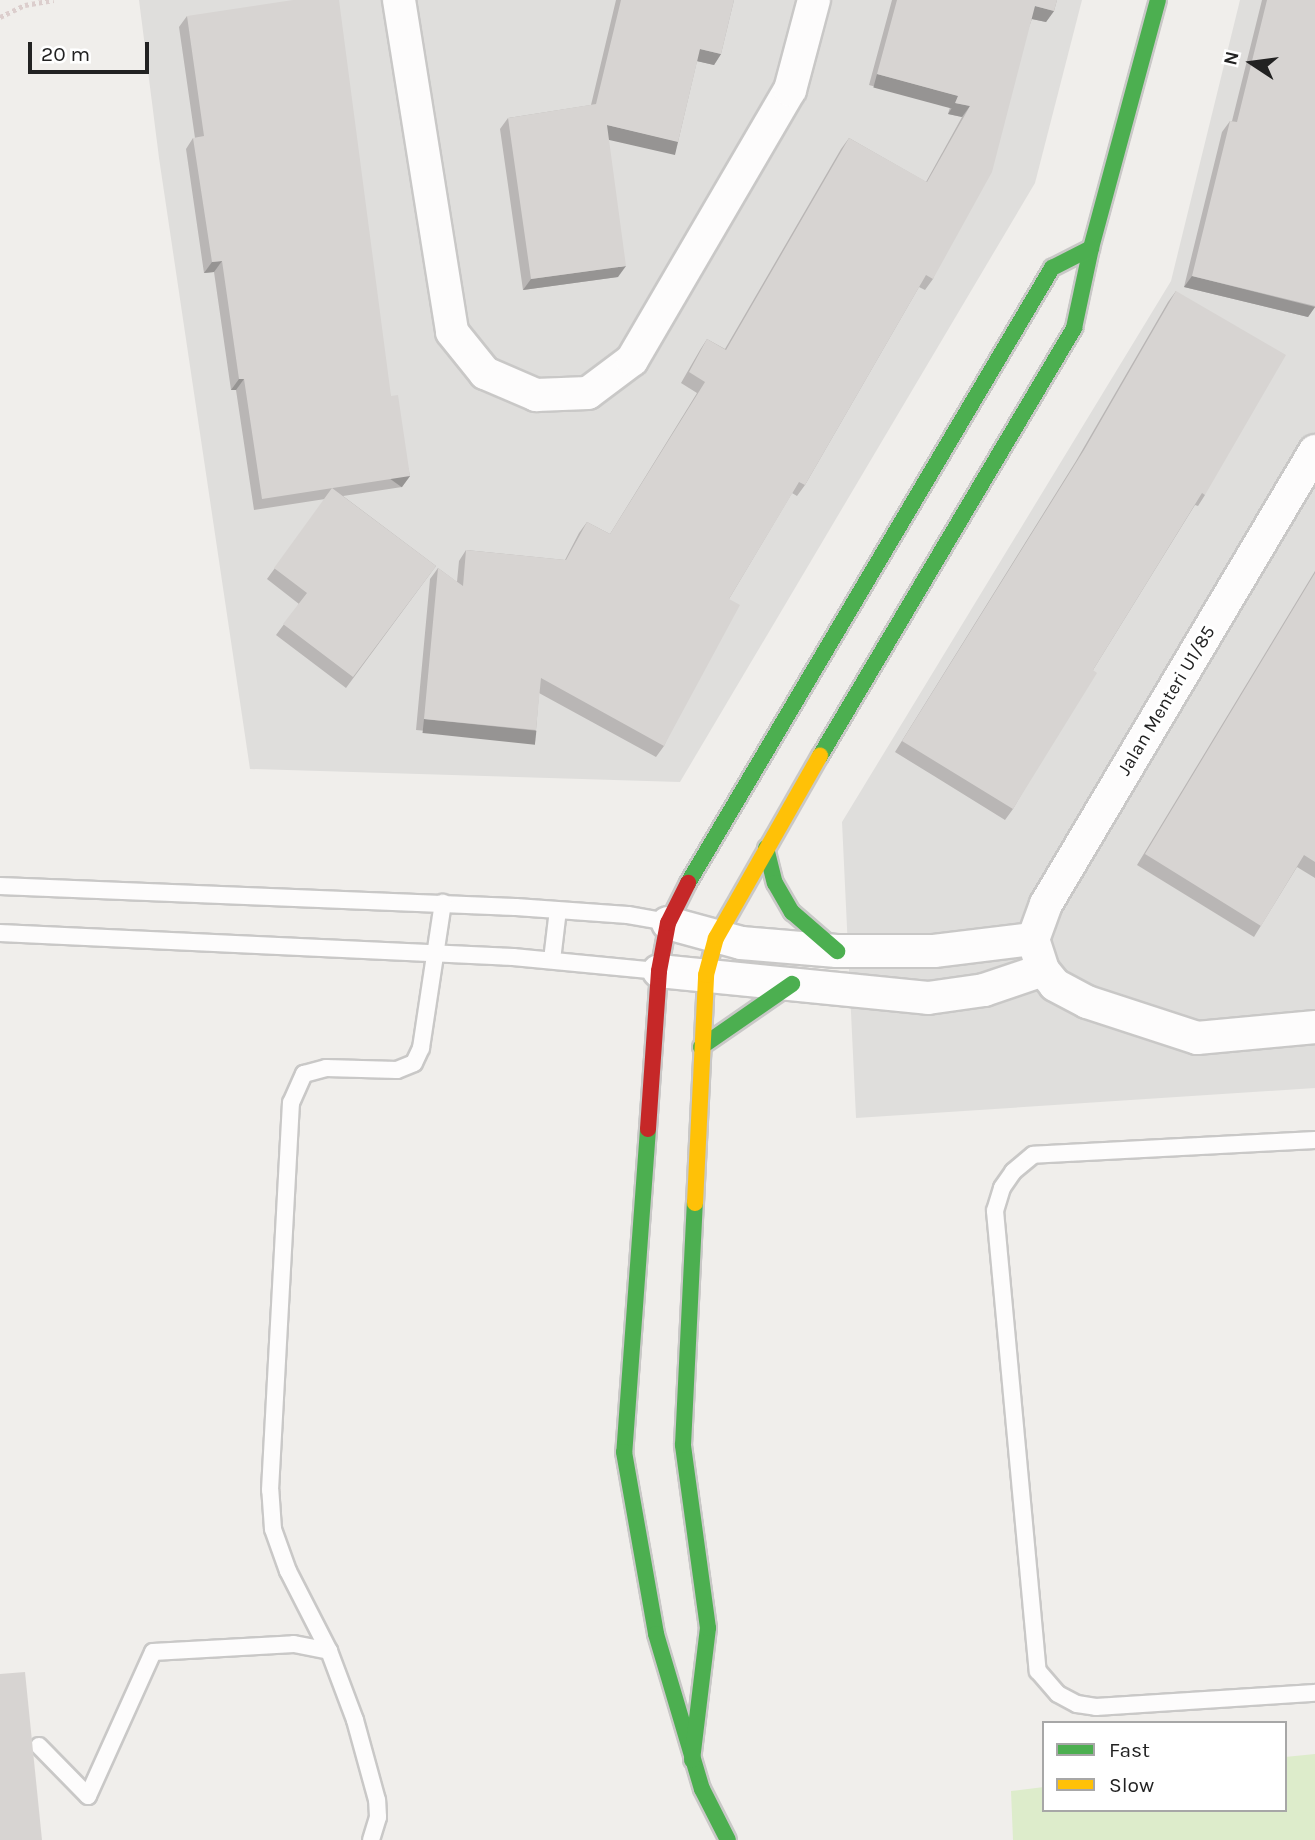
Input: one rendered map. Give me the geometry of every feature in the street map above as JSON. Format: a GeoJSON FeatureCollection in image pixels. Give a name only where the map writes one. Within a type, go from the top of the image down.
{"type":"FeatureCollection","features":[{"type":"Feature","properties":{"kind":"street"},"geometry":{"type":"LineString","coordinates":[[399,0],[452,332],[485,373],[536,395],[589,393],[632,360],[790,90],[814,0]]}},
{"type":"Feature","properties":{"kind":"street"},"geometry":{"type":"LineString","coordinates":[[692,1760],[708,1628],[683,1445],[706,975],[716,938],[766,848],[1073,328],[1091,248],[1158,0]]}},
{"type":"Feature","properties":{"kind":"street"},"geometry":{"type":"LineString","coordinates":[[728,1840],[702,1789],[656,1634],[624,1452],[659,971],[668,922],[698,864],[1052,268],[1091,248]]}},
{"type":"Feature","properties":{"kind":"street","name":"Jalan Menteri U1/85"},"geometry":{"type":"LineString","coordinates":[[1038,955],[1046,904],[1315,451]]}},
{"type":"Feature","properties":{"kind":"street"},"geometry":{"type":"LineString","coordinates":[[766,848],[775,883],[792,912],[837,951]]}},
{"type":"Feature","properties":{"kind":"street"},"geometry":{"type":"LineString","coordinates":[[668,922],[716,938],[837,951],[1038,955]]}},
{"type":"Feature","properties":{"kind":"street"},"geometry":{"type":"LineString","coordinates":[[659,971],[929,998],[984,990],[1038,955]]}},
{"type":"Feature","properties":{"kind":"street"},"geometry":{"type":"LineString","coordinates":[[1038,955],[1055,985],[1087,1002],[1197,1038],[1315,1027]]}},
{"type":"Feature","properties":{"kind":"street"},"geometry":{"type":"LineString","coordinates":[[701,1046],[792,984]]}},
{"type":"Feature","properties":{"kind":"lane"},"geometry":{"type":"LineString","coordinates":[[0,886],[443,903],[628,915],[668,922]]}},
{"type":"Feature","properties":{"kind":"lane"},"geometry":{"type":"LineString","coordinates":[[371,1840],[378,1817],[377,1800],[355,1720],[330,1651],[273,1529],[270,1490],[291,1103],[304,1074],[326,1068],[397,1070],[414,1063],[421,1048],[443,903]]}},
{"type":"Feature","properties":{"kind":"lane"},"geometry":{"type":"LineString","coordinates":[[552,960],[558,910]]}},
{"type":"Feature","properties":{"kind":"lane"},"geometry":{"type":"LineString","coordinates":[[0,933],[435,953],[552,960],[659,971]]}},
{"type":"Feature","properties":{"kind":"lane"},"geometry":{"type":"LineString","coordinates":[[1315,1140],[1033,1155],[1013,1172],[1002,1188],[995,1211],[1038,1671],[1058,1694],[1077,1704],[1096,1707],[1315,1693]]}},
{"type":"Feature","properties":{"kind":"lane"},"geometry":{"type":"LineString","coordinates":[[39,1746],[88,1796],[153,1652],[294,1644],[330,1651]]}},
{"type":"Feature","properties":{"kind":"path"},"geometry":{"type":"LineString","coordinates":[[0,18],[25,5],[54,0]]}},
{"type":"Feature","properties":{"kind":"shaded area"},"geometry":{"type":"Polygon","coordinates":[[[139,0],[1082,0],[1035,183],[680,782],[250,769],[159,158],[139,0]]]}},
{"type":"Feature","properties":{"kind":"shaded area"},"geometry":{"type":"Polygon","coordinates":[[[1240,0],[1315,0],[1315,1088],[856,1118],[842,822],[1171,281],[1240,0]]]}},
{"type":"Feature","properties":{"kind":"green space"},"geometry":{"type":"Polygon","coordinates":[[[1315,1754],[1315,1840],[1013,1840],[1011,1791],[1042,1787],[1042,1812],[1287,1812],[1287,1757],[1315,1754]]]}},
{"type":"Feature","properties":{"kind":"building"},"geometry":{"type":"Polygon","coordinates":[[[293,0],[339,0],[391,396],[398,395],[410,476],[262,499],[244,379],[239,379],[222,261],[212,262],[193,138],[204,136],[187,16],[293,0]]]}},
{"type":"Feature","properties":{"kind":"building"},"geometry":{"type":"Polygon","coordinates":[[[621,0],[734,0],[721,54],[700,49],[678,142],[607,125],[626,266],[531,279],[508,118],[596,104],[621,0]]]}},
{"type":"Feature","properties":{"kind":"building"},"geometry":{"type":"Polygon","coordinates":[[[897,0],[1057,0],[1054,11],[1035,6],[992,172],[933,279],[926,275],[805,485],[799,482],[729,599],[740,605],[664,746],[541,678],[536,730],[424,719],[438,568],[463,586],[466,550],[566,560],[587,522],[610,534],[705,382],[689,372],[707,339],[726,350],[849,138],[927,182],[970,106],[955,103],[958,96],[877,74],[897,0]]]}},
{"type":"Feature","properties":{"kind":"building"},"geometry":{"type":"Polygon","coordinates":[[[1267,0],[1315,0],[1315,306],[1192,276],[1230,121],[1237,122],[1267,0]]]}},
{"type":"Feature","properties":{"kind":"building"},"geometry":{"type":"Polygon","coordinates":[[[1176,291],[1286,355],[1205,495],[1202,493],[1093,670],[1097,673],[1013,809],[902,741],[1084,450],[1176,291]]]}},
{"type":"Feature","properties":{"kind":"building"},"geometry":{"type":"Polygon","coordinates":[[[332,488],[436,566],[353,677],[283,624],[307,593],[274,568],[332,488]]]}},
{"type":"Feature","properties":{"kind":"building"},"geometry":{"type":"Polygon","coordinates":[[[1315,573],[1315,862],[1304,855],[1261,926],[1145,854],[1315,573]]]}},
{"type":"Feature","properties":{"kind":"building"},"geometry":{"type":"Polygon","coordinates":[[[25,1672],[42,1840],[0,1840],[0,1674],[25,1672]]]}},
{"type":"Feature","properties":{"kind":"traffic: fast"},"geometry":{"type":"LineString","coordinates":[[820,756],[1074,328],[1091,248],[1158,0]]}},
{"type":"Feature","properties":{"kind":"traffic: fast"},"geometry":{"type":"LineString","coordinates":[[688,883],[1052,268],[1091,248]]}},
{"type":"Feature","properties":{"kind":"traffic: fast"},"geometry":{"type":"LineString","coordinates":[[766,848],[775,883],[792,912],[837,951]]}},
{"type":"Feature","properties":{"kind":"traffic: fast"},"geometry":{"type":"LineString","coordinates":[[701,1047],[792,984]]}},
{"type":"Feature","properties":{"kind":"traffic: fast"},"geometry":{"type":"LineString","coordinates":[[648,1129],[624,1452],[656,1634],[702,1789],[728,1840]]}},
{"type":"Feature","properties":{"kind":"traffic: fast"},"geometry":{"type":"LineString","coordinates":[[692,1760],[708,1628],[683,1445],[695,1203]]}},
{"type":"Feature","properties":{"kind":"traffic: slow"},"geometry":{"type":"LineString","coordinates":[[695,1203],[706,975],[716,938],[820,756]]}},
{"type":"Feature","properties":{"kind":"traffic: jam"},"geometry":{"type":"LineString","coordinates":[[648,1129],[659,971],[668,923],[688,883]]}}]}
